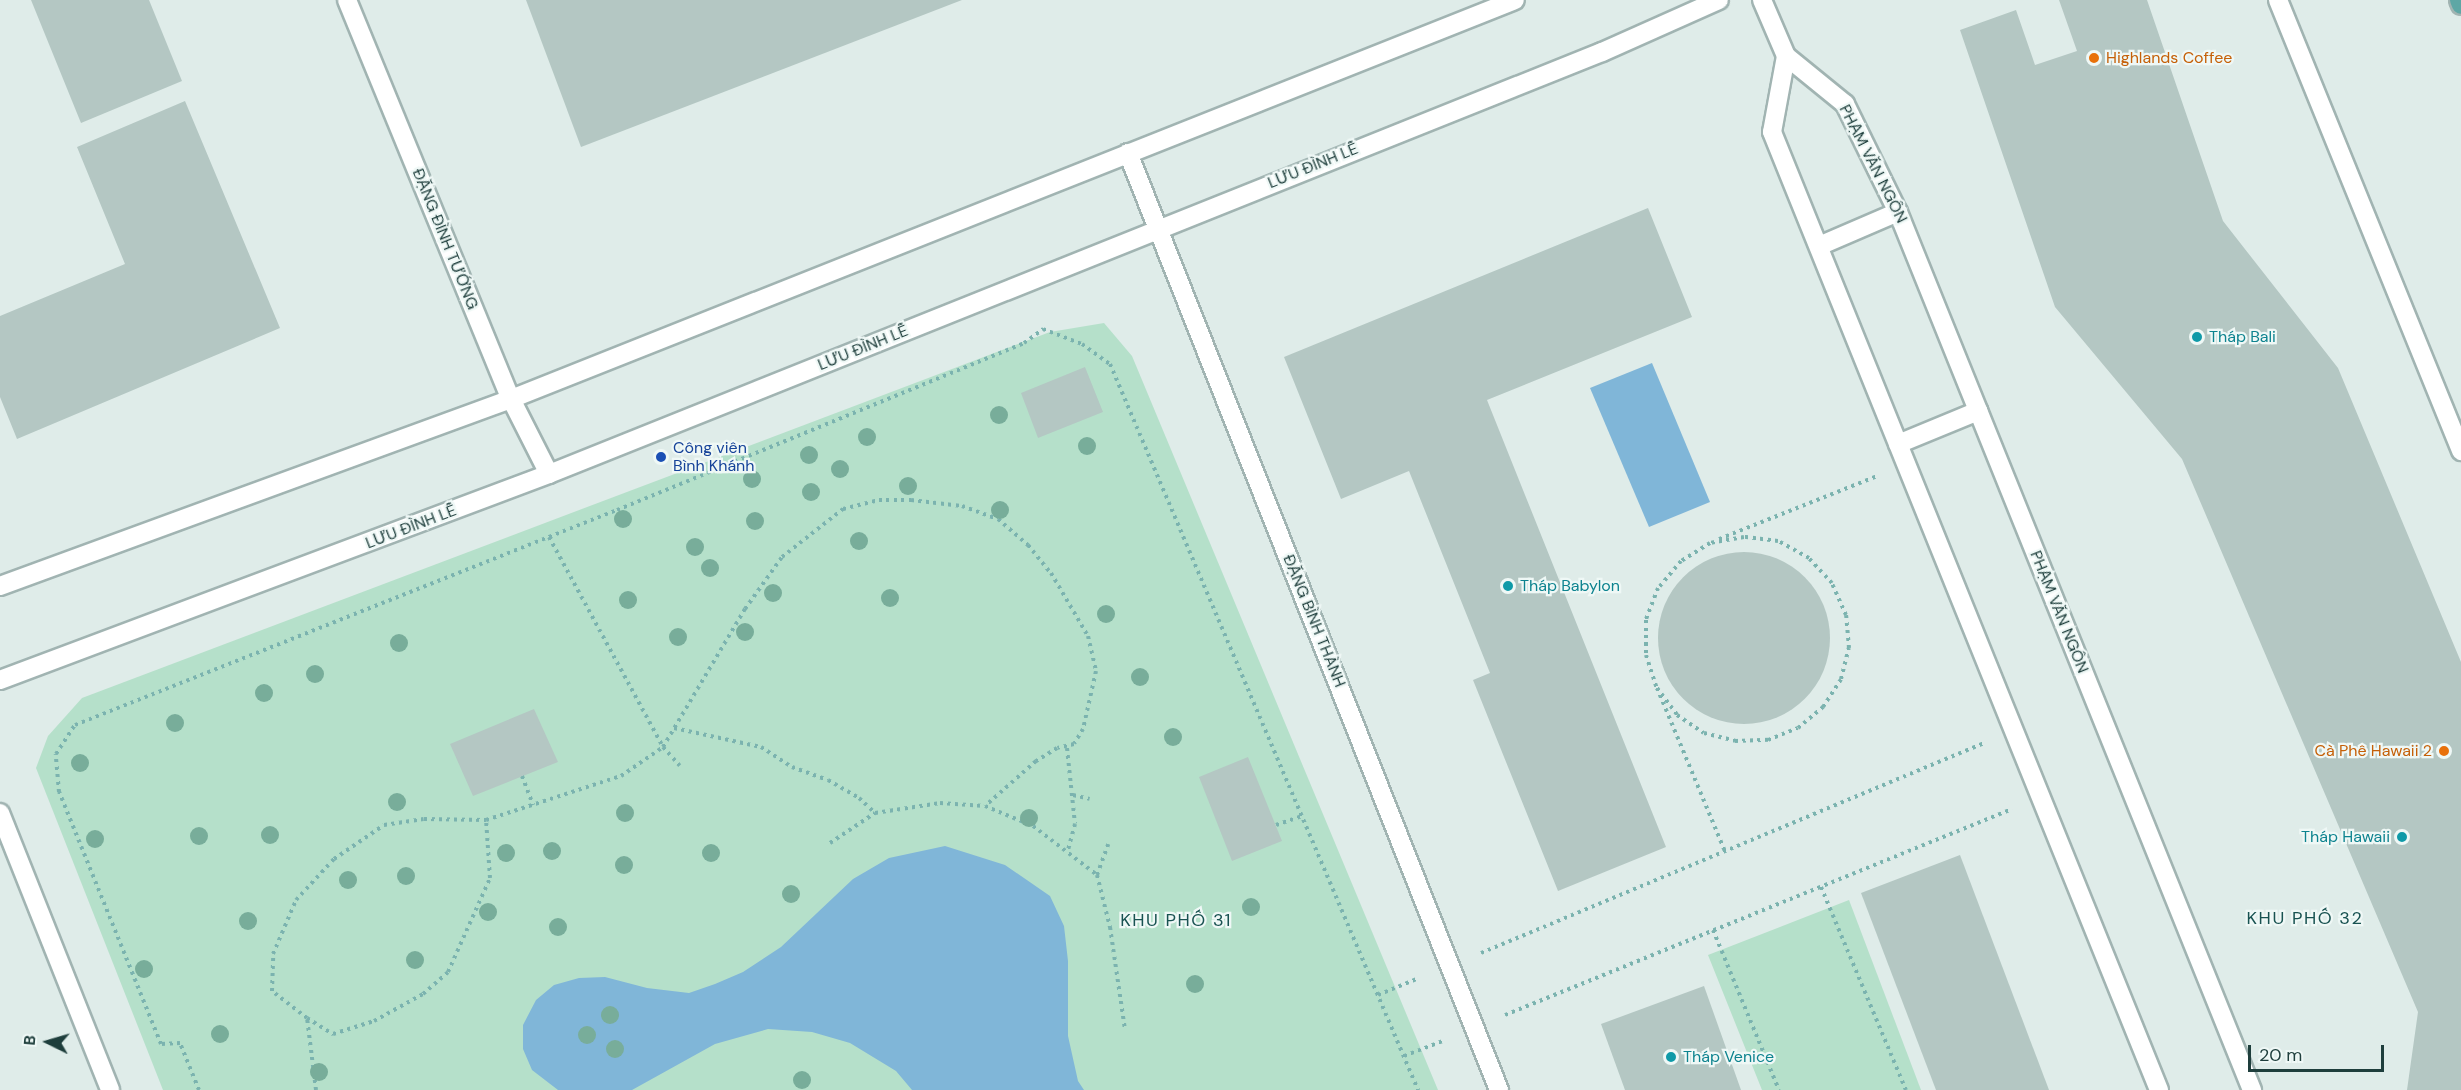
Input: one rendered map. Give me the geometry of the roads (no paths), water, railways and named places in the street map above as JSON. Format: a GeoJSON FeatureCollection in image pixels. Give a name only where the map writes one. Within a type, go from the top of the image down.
{"type":"FeatureCollection","features":[{"type":"Feature","properties":{"kind":"main road"},"geometry":{"type":"LineString","coordinates":[[2459,0],[2461,5]]}},
{"type":"Feature","properties":{"kind":"street","name":"ĐẶNG ĐÌNH TƯỚNG"},"geometry":{"type":"LineString","coordinates":[[347,0],[511,399],[549,474]]}},
{"type":"Feature","properties":{"kind":"street"},"geometry":{"type":"LineString","coordinates":[[0,586],[511,399],[1515,0]]}},
{"type":"Feature","properties":{"kind":"street","name":"LƯU ĐÌNH LỄ"},"geometry":{"type":"LineString","coordinates":[[0,680],[549,474],[1602,52],[1719,0]]}},
{"type":"Feature","properties":{"kind":"street"},"geometry":{"type":"LineString","coordinates":[[1762,0],[1786,56],[1772,132],[2159,1090]]}},
{"type":"Feature","properties":{"kind":"street"},"geometry":{"type":"LineString","coordinates":[[2278,0],[2461,452]]}},
{"type":"Feature","properties":{"kind":"street","name":"PHẠM VĂN NGÔN"},"geometry":{"type":"LineString","coordinates":[[1786,56],[1845,104],[1898,212],[2246,1088]]}},
{"type":"Feature","properties":{"kind":"street","name":"ĐẶNG BÌNH THÀNH"},"geometry":{"type":"LineString","coordinates":[[1128,153],[1500,1090]]}},
{"type":"Feature","properties":{"kind":"street"},"geometry":{"type":"LineString","coordinates":[[1819,246],[1898,212]]}},
{"type":"Feature","properties":{"kind":"street"},"geometry":{"type":"LineString","coordinates":[[1898,444],[1978,411]]}},
{"type":"Feature","properties":{"kind":"street"},"geometry":{"type":"LineString","coordinates":[[0,813],[110,1090]]}},
{"type":"Feature","properties":{"kind":"water"},"geometry":{"type":"Polygon","coordinates":[[[1652,363],[1710,502],[1649,527],[1590,388],[1652,363]]]}},
{"type":"Feature","properties":{"kind":"water"},"geometry":{"type":"Polygon","coordinates":[[[945,846],[1005,865],[1050,896],[1064,926],[1068,961],[1068,1036],[1078,1081],[1084,1090],[912,1090],[896,1071],[850,1043],[812,1032],[768,1029],[715,1044],[632,1090],[558,1090],[532,1070],[523,1049],[523,1025],[536,1000],[554,985],[579,978],[605,977],[647,988],[689,993],[715,984],[743,972],[781,947],[853,879],[889,858],[945,846]]]}},
{"type":"Feature","properties":{"kind":"place","name":"Highlands Coffee"},"geometry":{"type":"Point","coordinates":[2094,58]}},
{"type":"Feature","properties":{"kind":"place","name":"Tháp Bali"},"geometry":{"type":"Point","coordinates":[2197,337]}},
{"type":"Feature","properties":{"kind":"place","name":"Công viên Bình Khánh"},"geometry":{"type":"Point","coordinates":[661,457]}},
{"type":"Feature","properties":{"kind":"place","name":"Tháp Babylon"},"geometry":{"type":"Point","coordinates":[1508,586]}},
{"type":"Feature","properties":{"kind":"place","name":"Cà Phê Hawaii 2"},"geometry":{"type":"Point","coordinates":[2444,751]}},
{"type":"Feature","properties":{"kind":"place","name":"Tháp Hawaii"},"geometry":{"type":"Point","coordinates":[2402,837]}},
{"type":"Feature","properties":{"kind":"place","name":"Tháp Venice"},"geometry":{"type":"Point","coordinates":[1671,1057]}},
{"type":"Feature","properties":{"kind":"district","name":"KHU PHỐ 32"},"geometry":{"type":"Point","coordinates":[2305,918]}},
{"type":"Feature","properties":{"kind":"district","name":"KHU PHỐ 31"},"geometry":{"type":"Point","coordinates":[1176,920]}}]}
